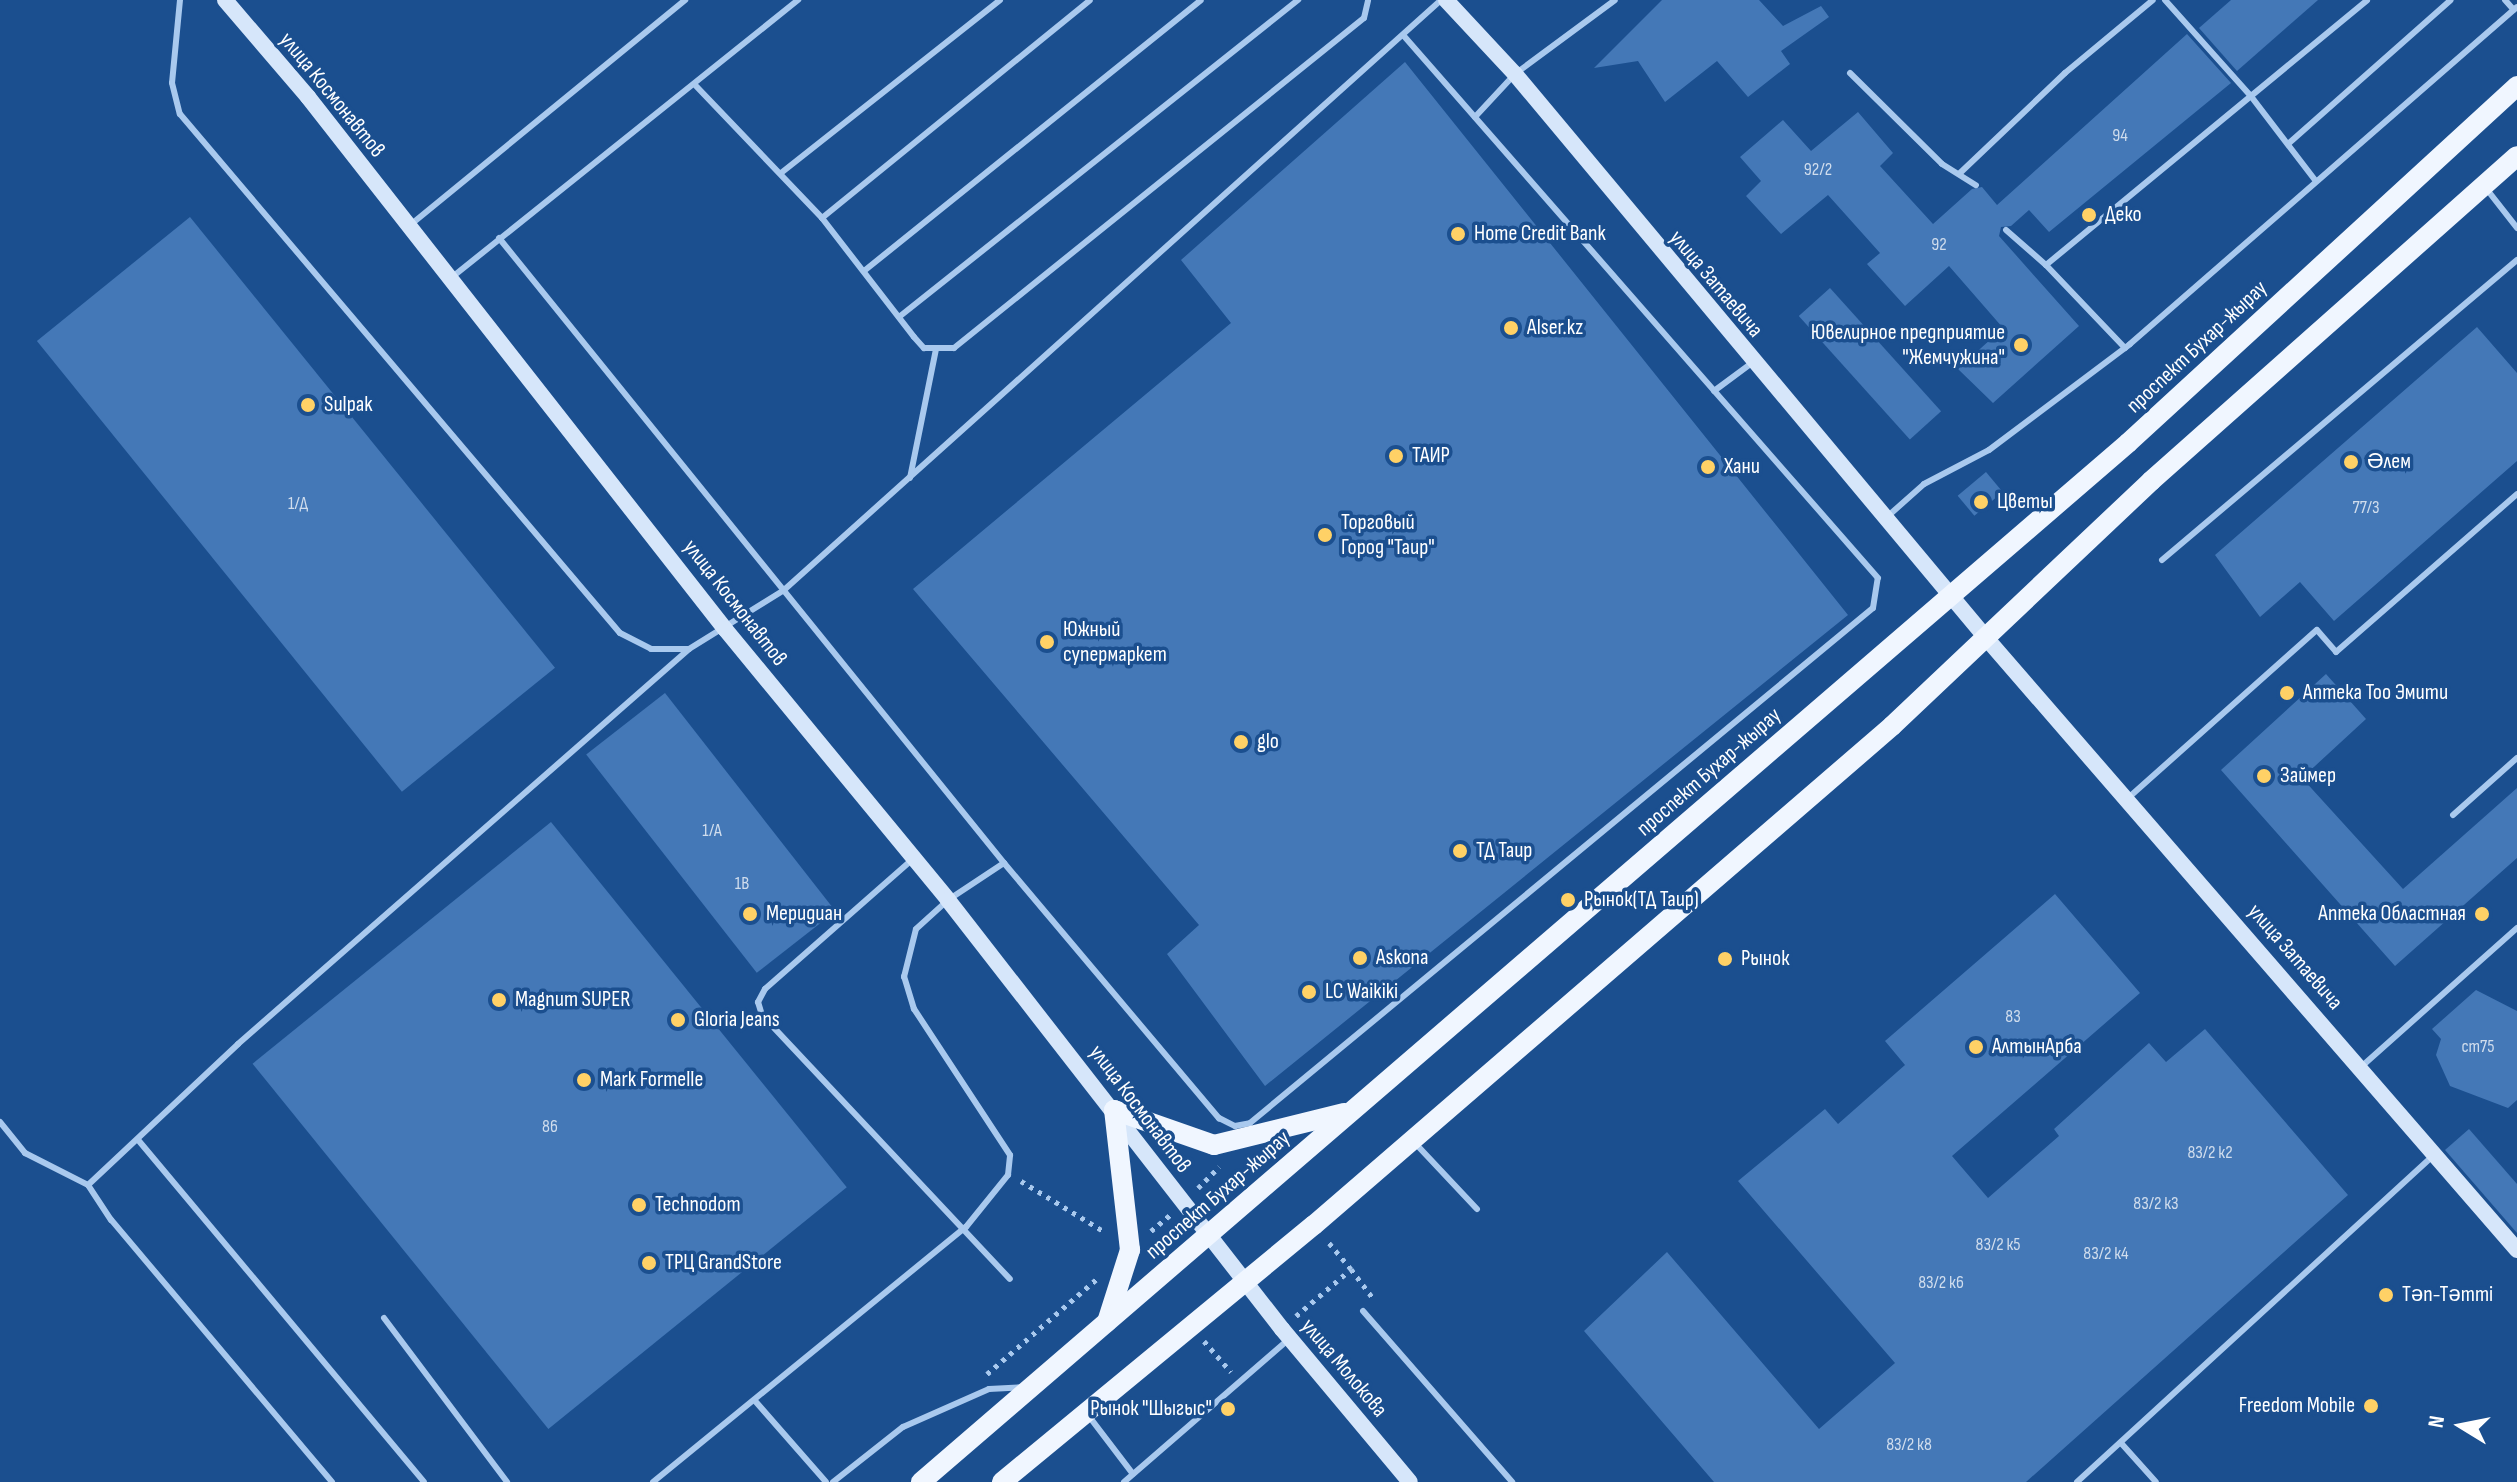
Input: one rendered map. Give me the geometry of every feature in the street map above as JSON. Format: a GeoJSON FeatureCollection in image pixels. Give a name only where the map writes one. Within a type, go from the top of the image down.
{"type":"FeatureCollection","features":[{"type":"Feature","properties":{"kind":"main road","name":"проспект Бухар-жырау"},"geometry":{"type":"LineString","coordinates":[[921,1482],[2128,443],[2517,86]]}},
{"type":"Feature","properties":{"kind":"main road"},"geometry":{"type":"LineString","coordinates":[[1002,1482],[1412,1139],[1987,639],[2151,481],[2517,156]]}},
{"type":"Feature","properties":{"kind":"main road"},"geometry":{"type":"LineString","coordinates":[[1107,1323],[1130,1250],[1114,1110],[1214,1145],[1352,1111]]}},
{"type":"Feature","properties":{"kind":"street","name":"улица Космонавтов"},"geometry":{"type":"LineString","coordinates":[[225,0],[451,278],[725,629],[948,900],[1245,1281]]}},
{"type":"Feature","properties":{"kind":"street","name":"улица Затаевича"},"geometry":{"type":"LineString","coordinates":[[1444,0],[1515,74],[1987,639],[2517,1250]]}},
{"type":"Feature","properties":{"kind":"street","name":"улица Молокова"},"geometry":{"type":"LineString","coordinates":[[1245,1281],[1410,1482]]}},
{"type":"Feature","properties":{"kind":"lane"},"geometry":{"type":"LineString","coordinates":[[180,0],[172,83],[180,114],[620,633],[651,649],[689,649]]}},
{"type":"Feature","properties":{"kind":"lane"},"geometry":{"type":"LineString","coordinates":[[409,226],[685,0]]}},
{"type":"Feature","properties":{"kind":"lane"},"geometry":{"type":"LineString","coordinates":[[451,278],[696,86],[798,0]]}},
{"type":"Feature","properties":{"kind":"lane"},"geometry":{"type":"LineString","coordinates":[[781,173],[1000,0]]}},
{"type":"Feature","properties":{"kind":"lane"},"geometry":{"type":"LineString","coordinates":[[822,218],[1090,0]]}},
{"type":"Feature","properties":{"kind":"lane"},"geometry":{"type":"LineString","coordinates":[[864,271],[1201,0]]}},
{"type":"Feature","properties":{"kind":"lane"},"geometry":{"type":"LineString","coordinates":[[899,317],[1298,0]]}},
{"type":"Feature","properties":{"kind":"lane"},"geometry":{"type":"LineString","coordinates":[[696,86],[822,218],[924,348],[954,348],[1098,236],[1364,18],[1368,0]]}},
{"type":"Feature","properties":{"kind":"lane"},"geometry":{"type":"LineString","coordinates":[[88,1185],[139,1141],[238,1044],[689,649],[784,590],[1444,0]]}},
{"type":"Feature","properties":{"kind":"lane"},"geometry":{"type":"LineString","coordinates":[[1475,117],[1515,74],[1615,0]]}},
{"type":"Feature","properties":{"kind":"lane"},"geometry":{"type":"LineString","coordinates":[[1960,173],[2065,73],[2153,0]]}},
{"type":"Feature","properties":{"kind":"lane"},"geometry":{"type":"LineString","coordinates":[[2165,0],[2250,95],[2315,180]]}},
{"type":"Feature","properties":{"kind":"lane"},"geometry":{"type":"LineString","coordinates":[[2046,265],[2367,0]]}},
{"type":"Feature","properties":{"kind":"lane"},"geometry":{"type":"LineString","coordinates":[[2288,144],[2451,0]]}},
{"type":"Feature","properties":{"kind":"lane"},"geometry":{"type":"LineString","coordinates":[[1886,519],[1924,484],[1989,450],[2125,348],[2516,8],[2505,0]]}},
{"type":"Feature","properties":{"kind":"lane"},"geometry":{"type":"LineString","coordinates":[[499,238],[1004,863],[1219,1118],[1235,1126],[1250,1123],[1873,608],[1878,578],[1403,35]]}},
{"type":"Feature","properties":{"kind":"lane"},"geometry":{"type":"LineString","coordinates":[[1850,73],[1942,164],[1976,185]]}},
{"type":"Feature","properties":{"kind":"lane"},"geometry":{"type":"LineString","coordinates":[[2483,185],[2517,228]]}},
{"type":"Feature","properties":{"kind":"lane"},"geometry":{"type":"LineString","coordinates":[[2006,230],[2046,265],[2125,348]]}},
{"type":"Feature","properties":{"kind":"lane"},"geometry":{"type":"LineString","coordinates":[[2162,560],[2517,260]]}},
{"type":"Feature","properties":{"kind":"lane"},"geometry":{"type":"LineString","coordinates":[[910,478],[936,349]]}},
{"type":"Feature","properties":{"kind":"lane"},"geometry":{"type":"LineString","coordinates":[[1714,391],[1753,362]]}},
{"type":"Feature","properties":{"kind":"lane"},"geometry":{"type":"LineString","coordinates":[[2127,799],[2317,630],[2336,652],[2517,494]]}},
{"type":"Feature","properties":{"kind":"lane"},"geometry":{"type":"LineString","coordinates":[[2453,815],[2517,758]]}},
{"type":"Feature","properties":{"kind":"lane"},"geometry":{"type":"LineString","coordinates":[[914,858],[765,989],[758,1002],[762,1015],[966,1227],[1010,1279]]}},
{"type":"Feature","properties":{"kind":"lane"},"geometry":{"type":"LineString","coordinates":[[653,1482],[756,1402],[966,1227],[1008,1175],[1010,1155],[914,1009],[904,977],[916,929],[948,900],[1004,863]]}},
{"type":"Feature","properties":{"kind":"lane"},"geometry":{"type":"LineString","coordinates":[[2361,1067],[2517,928]]}},
{"type":"Feature","properties":{"kind":"lane"},"geometry":{"type":"LineString","coordinates":[[0,1122],[25,1153],[88,1185],[111,1220],[332,1482]]}},
{"type":"Feature","properties":{"kind":"lane"},"geometry":{"type":"LineString","coordinates":[[1412,1139],[1477,1209]]}},
{"type":"Feature","properties":{"kind":"lane"},"geometry":{"type":"LineString","coordinates":[[139,1141],[424,1482]]}},
{"type":"Feature","properties":{"kind":"lane"},"geometry":{"type":"LineString","coordinates":[[2077,1482],[2435,1154]]}},
{"type":"Feature","properties":{"kind":"lane"},"geometry":{"type":"LineString","coordinates":[[1363,1311],[1512,1482]]}},
{"type":"Feature","properties":{"kind":"lane"},"geometry":{"type":"LineString","coordinates":[[384,1318],[507,1482]]}},
{"type":"Feature","properties":{"kind":"lane"},"geometry":{"type":"LineString","coordinates":[[1124,1482],[1290,1338]]}},
{"type":"Feature","properties":{"kind":"lane"},"geometry":{"type":"LineString","coordinates":[[833,1482],[903,1427],[989,1389],[1035,1386]]}},
{"type":"Feature","properties":{"kind":"lane"},"geometry":{"type":"LineString","coordinates":[[756,1402],[826,1482]]}},
{"type":"Feature","properties":{"kind":"lane"},"geometry":{"type":"LineString","coordinates":[[1086,1412],[1133,1474]]}},
{"type":"Feature","properties":{"kind":"lane"},"geometry":{"type":"LineString","coordinates":[[2121,1443],[2156,1482]]}},
{"type":"Feature","properties":{"kind":"path"},"geometry":{"type":"LineString","coordinates":[[950,1406],[1130,1250],[1008,1175]]}},
{"type":"Feature","properties":{"kind":"path"},"geometry":{"type":"LineString","coordinates":[[1351,1269],[1375,1300]]}},
{"type":"Feature","properties":{"kind":"building"},"geometry":{"type":"Polygon","coordinates":[[[1662,0],[1759,0],[1783,26],[1821,6],[1829,17],[1781,51],[1790,64],[1748,97],[1717,61],[1665,102],[1638,61],[1594,68],[1662,0]]]}},
{"type":"Feature","properties":{"kind":"building"},"geometry":{"type":"Polygon","coordinates":[[[2231,0],[2318,0],[2237,71],[2199,28],[2231,0]]]}},
{"type":"Feature","properties":{"kind":"building"},"geometry":{"type":"Polygon","coordinates":[[[2187,34],[2231,83],[2049,232],[2029,210],[2011,226],[2001,227],[1999,236],[2079,326],[1993,403],[1958,369],[2003,328],[1949,266],[1905,306],[1867,264],[1880,253],[1828,195],[1781,234],[1746,196],[1761,181],[1740,157],[1783,120],[1811,151],[1858,112],[1893,153],[1880,166],[1933,224],[1972,189],[1982,187],[1997,205],[2187,34]]]}},
{"type":"Feature","properties":{"kind":"building","name":"ТАИР"},"geometry":{"type":"Polygon","coordinates":[[[1405,62],[1848,615],[1265,1086],[1167,954],[1199,925],[913,589],[1231,323],[1181,260],[1405,62]]]}},
{"type":"Feature","properties":{"kind":"building"},"geometry":{"type":"Polygon","coordinates":[[[190,217],[555,668],[402,792],[37,341],[190,217]]]}},
{"type":"Feature","properties":{"kind":"building"},"geometry":{"type":"Polygon","coordinates":[[[1830,288],[1941,411],[1910,439],[1799,316],[1830,288]]]}},
{"type":"Feature","properties":{"kind":"building"},"geometry":{"type":"Polygon","coordinates":[[[2477,327],[2517,373],[2517,461],[2334,621],[2300,582],[2260,617],[2215,555],[2477,327]]]}},
{"type":"Feature","properties":{"kind":"building"},"geometry":{"type":"Polygon","coordinates":[[[1986,472],[2003,492],[1974,516],[1958,496],[1986,472]]]}},
{"type":"Feature","properties":{"kind":"building"},"geometry":{"type":"Polygon","coordinates":[[[2326,674],[2366,719],[2302,778],[2403,889],[2517,788],[2517,858],[2395,966],[2221,770],[2326,674]]]}},
{"type":"Feature","properties":{"kind":"building"},"geometry":{"type":"Polygon","coordinates":[[[665,693],[836,911],[757,973],[586,755],[665,693]]]}},
{"type":"Feature","properties":{"kind":"building"},"geometry":{"type":"Polygon","coordinates":[[[551,822],[847,1187],[548,1429],[253,1064],[551,822]]]}},
{"type":"Feature","properties":{"kind":"building"},"geometry":{"type":"Polygon","coordinates":[[[2055,894],[2140,993],[1952,1156],[1988,1198],[2059,1136],[2054,1129],[2149,1043],[2166,1062],[2205,1029],[2348,1195],[2026,1482],[1714,1482],[1584,1331],[1667,1252],[1819,1429],[1895,1363],[1738,1181],[1825,1109],[1838,1124],[1905,1065],[1885,1041],[2055,894]]]}},
{"type":"Feature","properties":{"kind":"building"},"geometry":{"type":"Polygon","coordinates":[[[2476,990],[2517,1011],[2517,1100],[2508,1108],[2450,1086],[2436,1055],[2441,1039],[2432,1029],[2476,990]]]}},
{"type":"Feature","properties":{"kind":"building"},"geometry":{"type":"Polygon","coordinates":[[[2469,1129],[2517,1184],[2517,1233],[2445,1150],[2469,1129]]]}},
{"type":"Feature","properties":{"kind":"place","name":"Деко"},"geometry":{"type":"Point","coordinates":[2089,215]}},
{"type":"Feature","properties":{"kind":"place","name":"Home Credit Bank"},"geometry":{"type":"Point","coordinates":[1458,234]}},
{"type":"Feature","properties":{"kind":"place","name":"Alser.kz"},"geometry":{"type":"Point","coordinates":[1511,328]}},
{"type":"Feature","properties":{"kind":"place","name":"Ювелирное предприятие \"Жемчужина\""},"geometry":{"type":"Point","coordinates":[2021,345]}},
{"type":"Feature","properties":{"kind":"place","name":"Sulpak"},"geometry":{"type":"Point","coordinates":[308,405]}},
{"type":"Feature","properties":{"kind":"place","name":"ТАИР"},"geometry":{"type":"Point","coordinates":[1396,456]}},
{"type":"Feature","properties":{"kind":"place","name":"Әлем"},"geometry":{"type":"Point","coordinates":[2351,462]}},
{"type":"Feature","properties":{"kind":"place","name":"Хани"},"geometry":{"type":"Point","coordinates":[1708,467]}},
{"type":"Feature","properties":{"kind":"place","name":"Цветы"},"geometry":{"type":"Point","coordinates":[1981,502]}},
{"type":"Feature","properties":{"kind":"place","name":"Торговый Город \"Таир\""},"geometry":{"type":"Point","coordinates":[1325,535]}},
{"type":"Feature","properties":{"kind":"place","name":"Южный супермаркет"},"geometry":{"type":"Point","coordinates":[1047,642]}},
{"type":"Feature","properties":{"kind":"place","name":"Аптека Тоо Эмити"},"geometry":{"type":"Point","coordinates":[2287,693]}},
{"type":"Feature","properties":{"kind":"place","name":"glo"},"geometry":{"type":"Point","coordinates":[1241,742]}},
{"type":"Feature","properties":{"kind":"place","name":"Займер"},"geometry":{"type":"Point","coordinates":[2264,776]}},
{"type":"Feature","properties":{"kind":"place","name":"ТД Таир"},"geometry":{"type":"Point","coordinates":[1460,851]}},
{"type":"Feature","properties":{"kind":"place","name":"Рынок(ТД Таир)"},"geometry":{"type":"Point","coordinates":[1568,900]}},
{"type":"Feature","properties":{"kind":"place","name":"Меридиан"},"geometry":{"type":"Point","coordinates":[750,914]}},
{"type":"Feature","properties":{"kind":"place","name":"Аптека Областная"},"geometry":{"type":"Point","coordinates":[2482,914]}},
{"type":"Feature","properties":{"kind":"place","name":"Askona"},"geometry":{"type":"Point","coordinates":[1360,958]}},
{"type":"Feature","properties":{"kind":"place","name":"Рынок"},"geometry":{"type":"Point","coordinates":[1725,959]}},
{"type":"Feature","properties":{"kind":"place","name":"LC Waikiki"},"geometry":{"type":"Point","coordinates":[1309,992]}},
{"type":"Feature","properties":{"kind":"place","name":"Magnum SUPER"},"geometry":{"type":"Point","coordinates":[499,1000]}},
{"type":"Feature","properties":{"kind":"place","name":"Gloria Jeans"},"geometry":{"type":"Point","coordinates":[678,1020]}},
{"type":"Feature","properties":{"kind":"place","name":"АлтынАрба"},"geometry":{"type":"Point","coordinates":[1976,1047]}},
{"type":"Feature","properties":{"kind":"place","name":"Mark Formelle"},"geometry":{"type":"Point","coordinates":[584,1080]}},
{"type":"Feature","properties":{"kind":"place","name":"Technodom"},"geometry":{"type":"Point","coordinates":[639,1205]}},
{"type":"Feature","properties":{"kind":"place","name":"ТРЦ GrandStore"},"geometry":{"type":"Point","coordinates":[649,1263]}},
{"type":"Feature","properties":{"kind":"place","name":"Тәп-Тәтті"},"geometry":{"type":"Point","coordinates":[2386,1295]}},
{"type":"Feature","properties":{"kind":"place","name":"Freedom Mobile"},"geometry":{"type":"Point","coordinates":[2371,1406]}},
{"type":"Feature","properties":{"kind":"place","name":"Рынок \"Шыгыс\""},"geometry":{"type":"Point","coordinates":[1228,1409]}}]}
